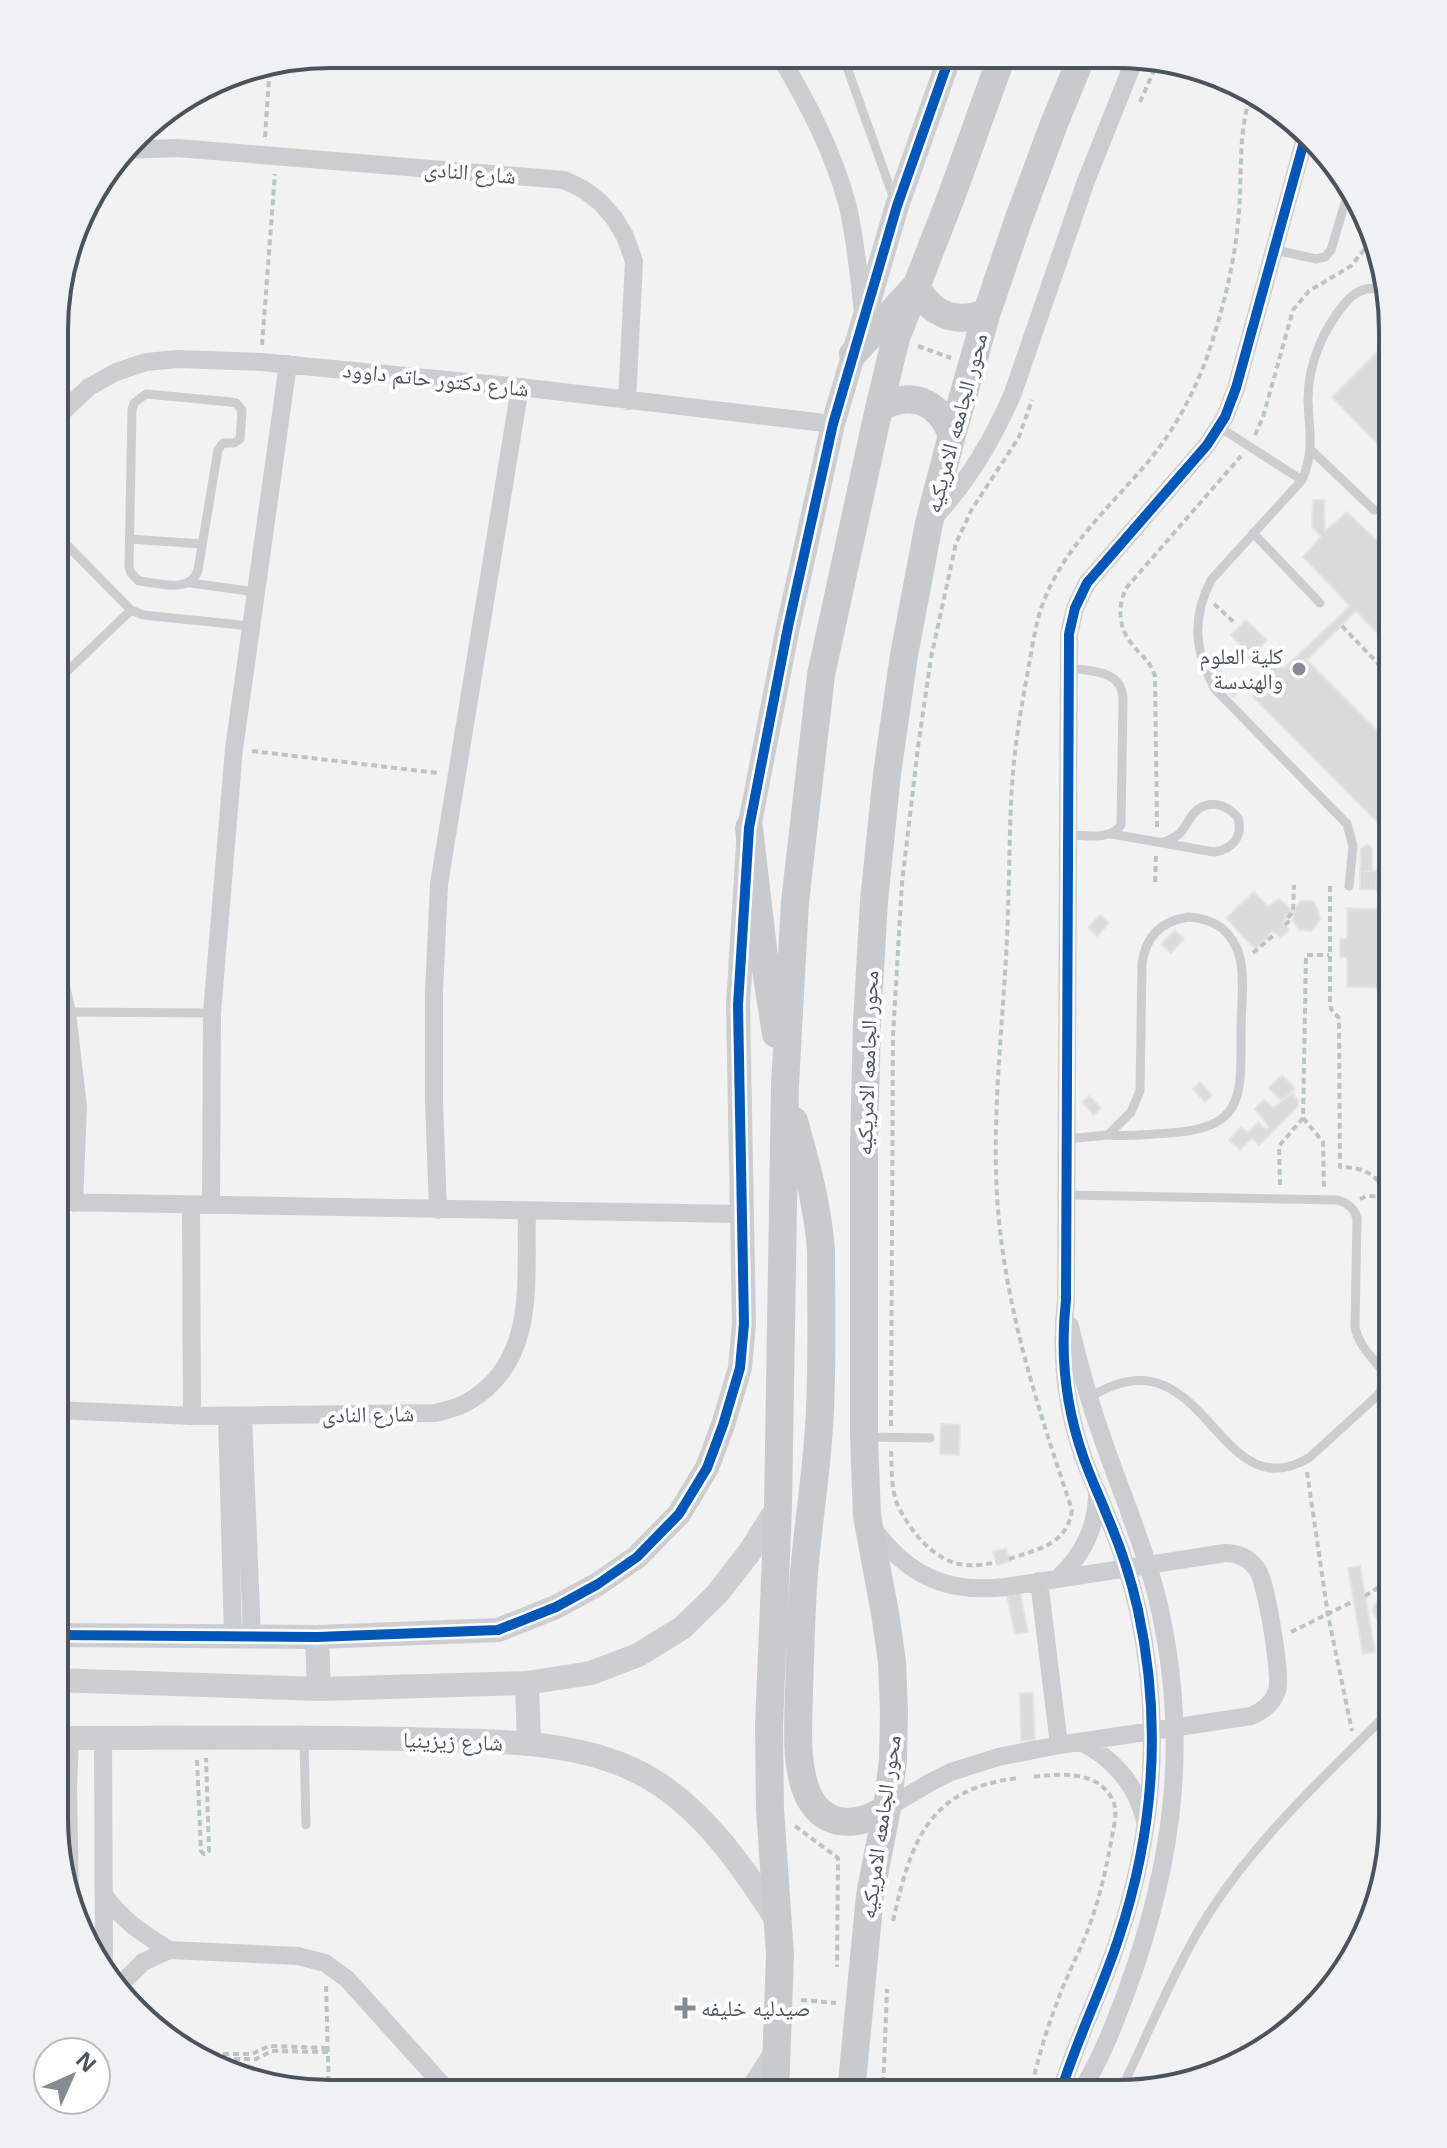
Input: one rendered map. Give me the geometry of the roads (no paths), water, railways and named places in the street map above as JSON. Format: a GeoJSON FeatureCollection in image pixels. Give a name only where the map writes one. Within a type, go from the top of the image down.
{"type":"FeatureCollection","features":[{"type":"Feature","properties":{"kind":"main road"},"geometry":{"type":"LineString","coordinates":[[776,2080],[779,1923],[770,1809],[769,1726],[778,1507],[785,1085],[795,902],[821,675],[879,408],[896,338],[998,68]]}},
{"type":"Feature","properties":{"kind":"main road","name":"محور الجامعه الامريكيه"},"geometry":{"type":"LineString","coordinates":[[854,2080],[873,2007],[870,1895],[893,1760],[892,1662],[869,1523],[877,1437],[864,1145],[874,901],[887,774],[929,523],[952,435],[987,312],[1034,178],[1077,68]]}},
{"type":"Feature","properties":{"kind":"main road"},"geometry":{"type":"LineString","coordinates":[[916,286],[930,306],[951,318],[975,317],[987,312]]}},
{"type":"Feature","properties":{"kind":"main road"},"geometry":{"type":"LineString","coordinates":[[853,354],[916,286]]}},
{"type":"Feature","properties":{"kind":"main road"},"geometry":{"type":"LineString","coordinates":[[879,408],[903,399],[916,400],[939,412],[952,435]]}},
{"type":"Feature","properties":{"kind":"main road"},"geometry":{"type":"LineString","coordinates":[[749,828],[762,945],[785,1085],[813,1195],[821,1251],[819,1429],[801,1621],[800,1760],[809,1796],[826,1816],[852,1823],[865,1821],[887,1808]]}},
{"type":"Feature","properties":{"kind":"street"},"geometry":{"type":"LineString","coordinates":[[787,68],[808,103],[831,154],[847,206],[863,316]]}},
{"type":"Feature","properties":{"kind":"street"},"geometry":{"type":"LineString","coordinates":[[68,1635],[317,1637],[498,1630],[556,1607],[598,1584],[637,1557],[679,1514],[707,1468],[740,1368],[744,1324],[738,1005],[749,828],[788,627],[833,424],[897,206],[945,68]]}},
{"type":"Feature","properties":{"kind":"street"},"geometry":{"type":"LineString","coordinates":[[929,523],[969,475],[1001,422],[1086,181],[1131,69]]}},
{"type":"Feature","properties":{"kind":"street"},"geometry":{"type":"LineString","coordinates":[[1072,2080],[1076,2046],[1117,1945],[1140,1866],[1152,1779],[1153,1732],[1145,1649],[1127,1568],[1082,1453],[1069,1403],[1063,1351],[1066,1300],[1068,668],[1071,621],[1087,583],[1219,427],[1233,398],[1303,146]]}},
{"type":"Feature","properties":{"kind":"street","name":"شارع النادى"},"geometry":{"type":"LineString","coordinates":[[141,149],[177,148],[564,180],[583,189],[614,218],[634,261],[627,401]]}},
{"type":"Feature","properties":{"kind":"street","name":"شارع دكتور حاتم داوود"},"geometry":{"type":"LineString","coordinates":[[68,407],[89,387],[116,372],[146,362],[178,359],[288,364],[520,387],[833,424]]}},
{"type":"Feature","properties":{"kind":"street"},"geometry":{"type":"LineString","coordinates":[[211,1205],[212,1013],[234,749],[288,364]]}},
{"type":"Feature","properties":{"kind":"street"},"geometry":{"type":"LineString","coordinates":[[438,1210],[434,1101],[439,884],[520,387]]}},
{"type":"Feature","properties":{"kind":"street"},"geometry":{"type":"LineString","coordinates":[[68,1021],[78,1107],[74,1203]]}},
{"type":"Feature","properties":{"kind":"street"},"geometry":{"type":"LineString","coordinates":[[68,1203],[741,1214]]}},
{"type":"Feature","properties":{"kind":"street"},"geometry":{"type":"LineString","coordinates":[[191,1205],[192,1416]]}},
{"type":"Feature","properties":{"kind":"street","name":"شارع النادى"},"geometry":{"type":"LineString","coordinates":[[68,1411],[192,1416],[436,1413],[463,1404],[487,1389],[506,1367],[519,1342],[524,1314],[527,1211]]}},
{"type":"Feature","properties":{"kind":"street"},"geometry":{"type":"LineString","coordinates":[[1066,1300],[1089,1398],[1148,1564],[1164,1630],[1173,1696],[1175,1769],[1159,1889],[1145,1941],[1113,2026],[1078,2080]]}},
{"type":"Feature","properties":{"kind":"street"},"geometry":{"type":"LineString","coordinates":[[235,1416],[242,1636]]}},
{"type":"Feature","properties":{"kind":"street"},"geometry":{"type":"LineString","coordinates":[[1058,1578],[1075,1561],[1088,1540],[1097,1509],[1097,1492]]}},
{"type":"Feature","properties":{"kind":"street"},"geometry":{"type":"LineString","coordinates":[[68,1680],[319,1689],[527,1683],[591,1673],[638,1655],[682,1628],[717,1594],[749,1553],[778,1507]]}},
{"type":"Feature","properties":{"kind":"street"},"geometry":{"type":"LineString","coordinates":[[869,1523],[904,1563],[934,1581],[977,1589],[1233,1553],[1248,1560],[1263,1581],[1279,1681],[1277,1691],[1266,1707],[1243,1719],[1059,1745],[998,1757],[951,1772],[887,1808]]}},
{"type":"Feature","properties":{"kind":"street"},"geometry":{"type":"LineString","coordinates":[[1039,1581],[1059,1745]]}},
{"type":"Feature","properties":{"kind":"street"},"geometry":{"type":"LineString","coordinates":[[317,1637],[319,1689]]}},
{"type":"Feature","properties":{"kind":"street"},"geometry":{"type":"LineString","coordinates":[[527,1683],[529,1743]]}},
{"type":"Feature","properties":{"kind":"street","name":"شارع زيزينيا"},"geometry":{"type":"LineString","coordinates":[[68,1738],[304,1736],[529,1743],[580,1753],[623,1765],[651,1779],[679,1799],[727,1849],[779,1923]]}},
{"type":"Feature","properties":{"kind":"street"},"geometry":{"type":"LineString","coordinates":[[103,1738],[104,1950]]}},
{"type":"Feature","properties":{"kind":"street"},"geometry":{"type":"LineString","coordinates":[[1081,1742],[1102,1755],[1128,1781],[1146,1826]]}},
{"type":"Feature","properties":{"kind":"street"},"geometry":{"type":"LineString","coordinates":[[104,1895],[133,1927],[169,1950]]}},
{"type":"Feature","properties":{"kind":"street"},"geometry":{"type":"LineString","coordinates":[[125,1980],[143,1962],[169,1950],[298,1956],[325,1963],[347,1979],[438,2080]]}},
{"type":"Feature","properties":{"kind":"street"},"geometry":{"type":"LineString","coordinates":[[758,2080],[778,2049]]}},
{"type":"Feature","properties":{"kind":"lane"},"geometry":{"type":"LineString","coordinates":[[847,68],[897,206]]}},
{"type":"Feature","properties":{"kind":"lane"},"geometry":{"type":"LineString","coordinates":[[1275,250],[1316,259],[1325,257],[1331,250],[1345,202]]}},
{"type":"Feature","properties":{"kind":"lane"},"geometry":{"type":"LineString","coordinates":[[1349,886],[1353,846],[1347,824],[1215,689],[1199,653],[1197,634],[1203,594],[1211,580],[1302,480],[1309,464],[1309,382],[1323,337],[1339,310],[1358,291],[1375,289]]}},
{"type":"Feature","properties":{"kind":"lane"},"geometry":{"type":"LineString","coordinates":[[191,583],[196,577],[216,454],[223,443],[234,443],[240,439],[242,410],[231,402],[146,394],[134,403],[132,410],[131,573],[139,581],[183,586],[191,583],[256,592]]}},
{"type":"Feature","properties":{"kind":"lane"},"geometry":{"type":"LineString","coordinates":[[1219,427],[1302,480]]}},
{"type":"Feature","properties":{"kind":"lane"},"geometry":{"type":"LineString","coordinates":[[1311,450],[1374,510]]}},
{"type":"Feature","properties":{"kind":"lane"},"geometry":{"type":"LineString","coordinates":[[1253,533],[1320,603]]}},
{"type":"Feature","properties":{"kind":"lane"},"geometry":{"type":"LineString","coordinates":[[130,539],[202,544]]}},
{"type":"Feature","properties":{"kind":"lane"},"geometry":{"type":"LineString","coordinates":[[68,546],[131,610],[143,615],[251,626]]}},
{"type":"Feature","properties":{"kind":"lane"},"geometry":{"type":"LineString","coordinates":[[68,670],[131,610]]}},
{"type":"Feature","properties":{"kind":"lane"},"geometry":{"type":"LineString","coordinates":[[1068,668],[1109,674],[1116,678],[1123,692],[1122,820],[1118,830],[1112,834]]}},
{"type":"Feature","properties":{"kind":"lane"},"geometry":{"type":"LineString","coordinates":[[1069,835],[1112,834],[1204,851],[1222,851],[1238,838],[1238,818],[1221,805],[1205,806],[1193,814],[1181,832],[1159,842]]}},
{"type":"Feature","properties":{"kind":"lane"},"geometry":{"type":"LineString","coordinates":[[1066,1139],[1201,1130],[1230,1110],[1241,1076],[1241,963],[1237,948],[1226,931],[1208,920],[1188,917],[1168,922],[1147,944],[1142,963],[1140,1091],[1131,1112],[1108,1135]]}},
{"type":"Feature","properties":{"kind":"lane"},"geometry":{"type":"LineString","coordinates":[[68,1012],[212,1013]]}},
{"type":"Feature","properties":{"kind":"lane"},"geometry":{"type":"LineString","coordinates":[[1066,1195],[1344,1202],[1352,1208],[1357,1218],[1355,1328],[1361,1345],[1378,1366]]}},
{"type":"Feature","properties":{"kind":"lane"},"geometry":{"type":"LineString","coordinates":[[1089,1398],[1123,1382],[1155,1383],[1185,1398],[1231,1447],[1250,1462],[1275,1468],[1287,1467],[1305,1459],[1378,1394]]}},
{"type":"Feature","properties":{"kind":"lane"},"geometry":{"type":"LineString","coordinates":[[877,1437],[930,1438]]}},
{"type":"Feature","properties":{"kind":"lane"},"geometry":{"type":"LineString","coordinates":[[1128,2079],[1174,1978],[1213,1908],[1292,1808],[1378,1723]]}},
{"type":"Feature","properties":{"kind":"lane"},"geometry":{"type":"LineString","coordinates":[[304,1736],[306,1825]]}},
{"type":"Feature","properties":{"kind":"place","name":"كلية العلوم والهندسة"},"geometry":{"type":"Point","coordinates":[1299,669]}},
{"type":"Feature","properties":{"kind":"place","name":"صيدليه خليفه"},"geometry":{"type":"Point","coordinates":[685,2008]}}]}
